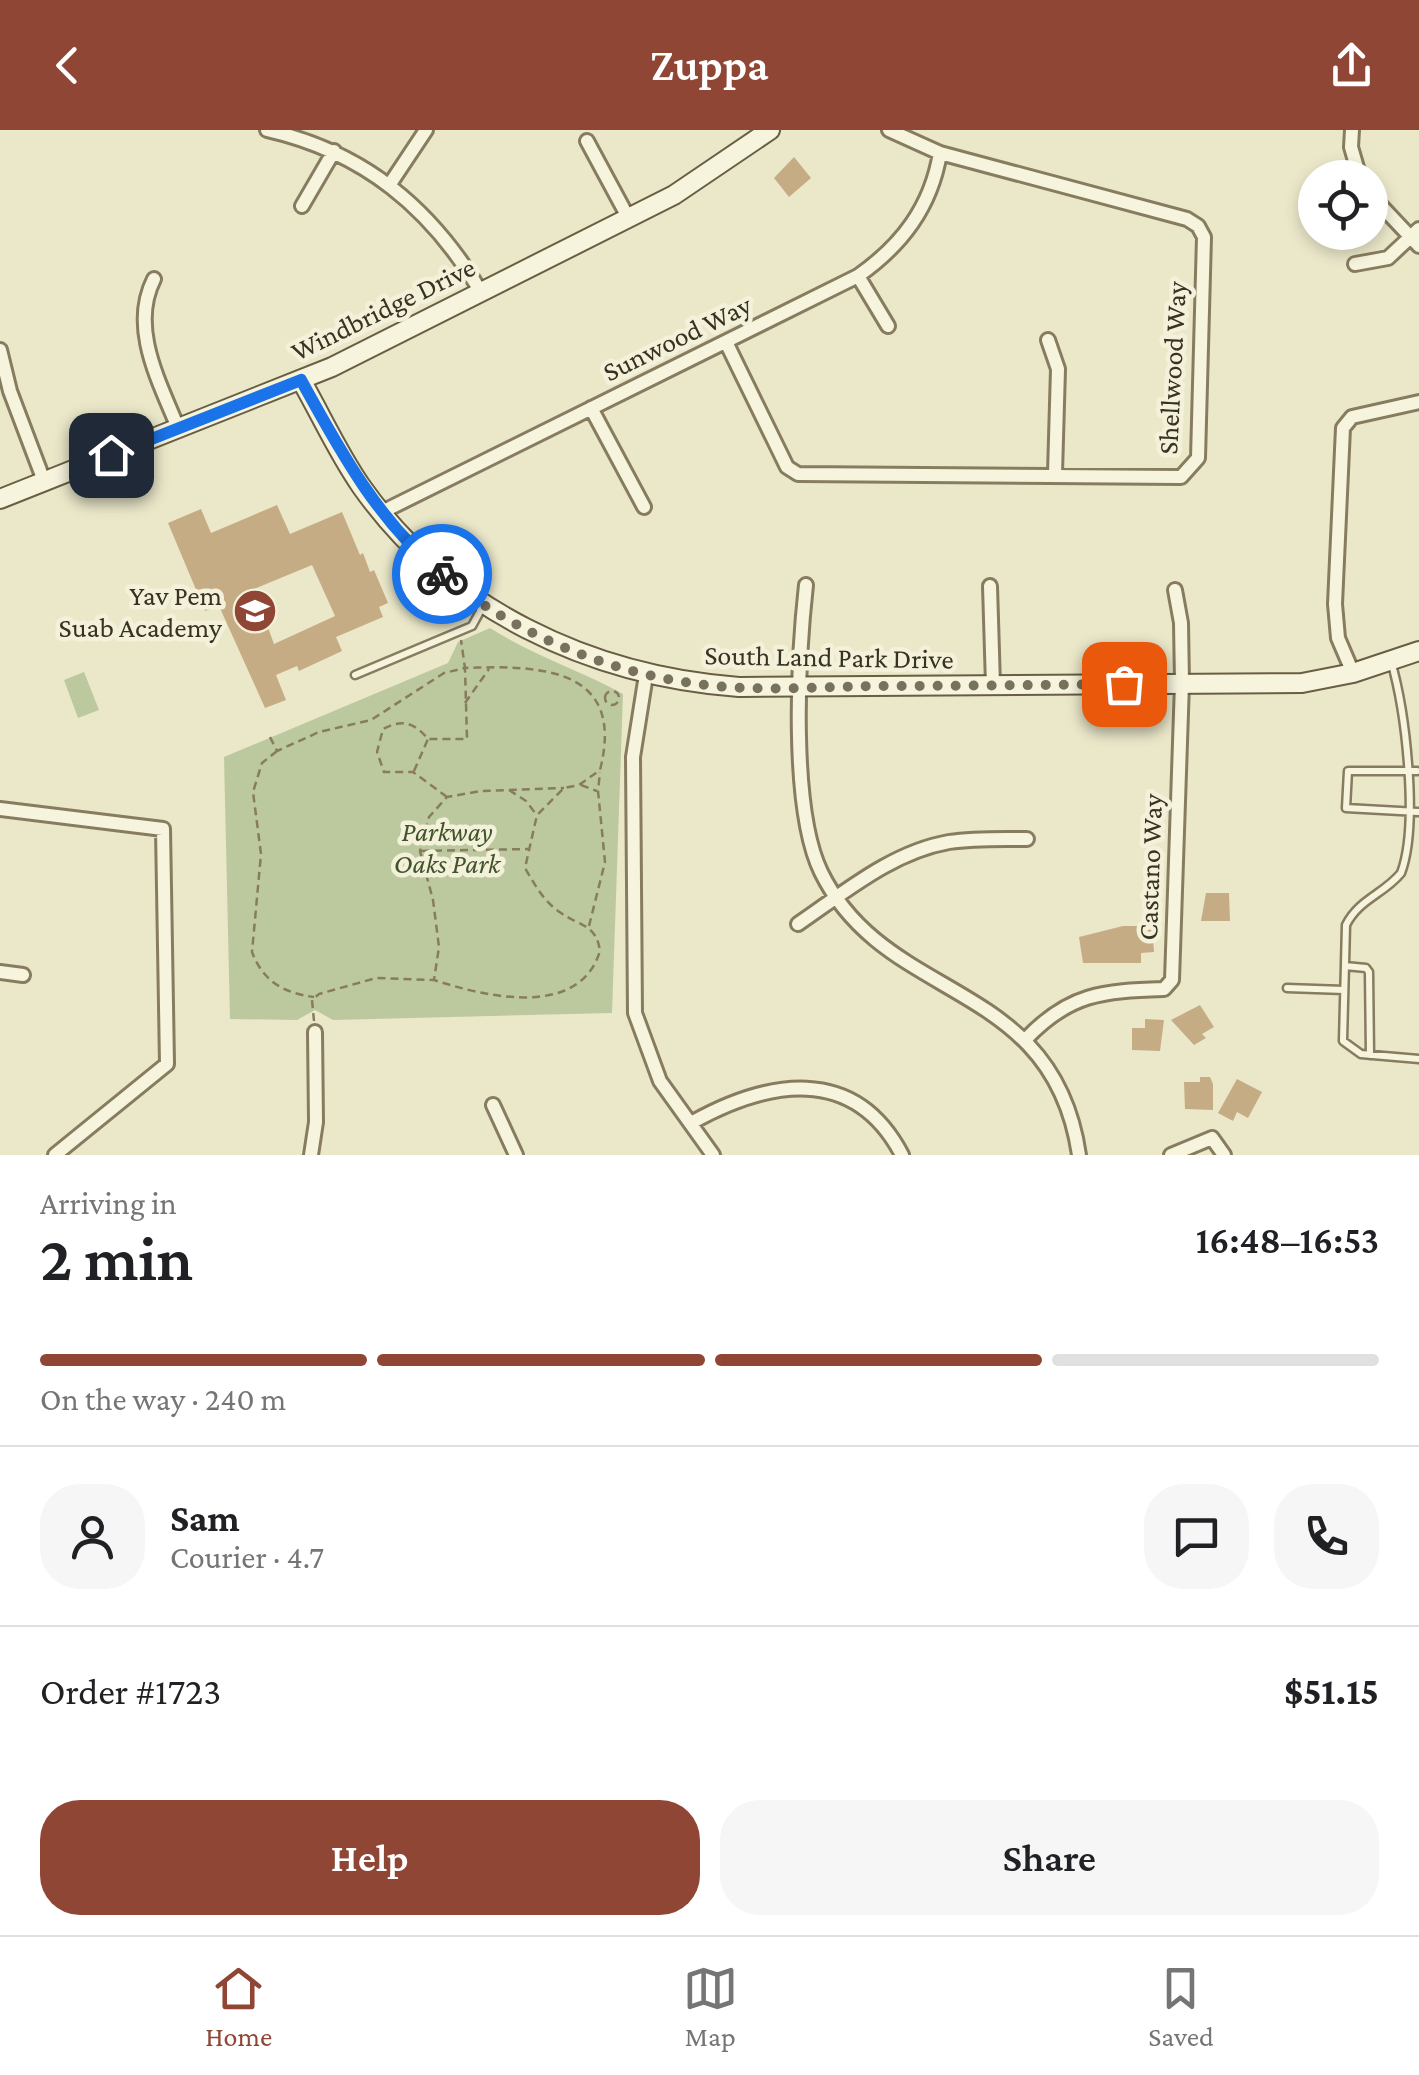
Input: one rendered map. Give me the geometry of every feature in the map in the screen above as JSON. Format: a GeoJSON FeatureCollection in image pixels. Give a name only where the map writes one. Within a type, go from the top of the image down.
{"type":"FeatureCollection","features":[{"type":"Feature","properties":{"kind":"street"},"geometry":{"type":"LineString","coordinates":[[267,130],[334,151],[390,184],[434,224],[481,292]]}},
{"type":"Feature","properties":{"kind":"street"},"geometry":{"type":"LineString","coordinates":[[390,184],[426,130]]}},
{"type":"Feature","properties":{"kind":"street","name":"Windbridge Drive"},"geometry":{"type":"LineString","coordinates":[[0,499],[301,380],[628,219],[706,176],[770,130]]}},
{"type":"Feature","properties":{"kind":"street","name":"Shellwood Way"},"geometry":{"type":"LineString","coordinates":[[726,342],[787,467],[798,474],[1181,477],[1190,470],[1198,458],[1204,237],[1198,226],[1186,219],[940,153],[889,130]]}},
{"type":"Feature","properties":{"kind":"street"},"geometry":{"type":"LineString","coordinates":[[1352,130],[1350,148],[1354,160]]}},
{"type":"Feature","properties":{"kind":"street"},"geometry":{"type":"LineString","coordinates":[[588,141],[628,219]]}},
{"type":"Feature","properties":{"kind":"street"},"geometry":{"type":"LineString","coordinates":[[302,206],[334,151]]}},
{"type":"Feature","properties":{"kind":"street","name":"Sunwood Way"},"geometry":{"type":"LineString","coordinates":[[382,512],[858,276],[909,230],[930,194],[940,153]]}},
{"type":"Feature","properties":{"kind":"street"},"geometry":{"type":"LineString","coordinates":[[1355,264],[1378,262],[1416,238],[1388,211]]}},
{"type":"Feature","properties":{"kind":"street"},"geometry":{"type":"LineString","coordinates":[[858,276],[888,326]]}},
{"type":"Feature","properties":{"kind":"street"},"geometry":{"type":"LineString","coordinates":[[154,279],[145,302],[146,339],[178,428]]}},
{"type":"Feature","properties":{"kind":"street"},"geometry":{"type":"LineString","coordinates":[[1048,340],[1058,368],[1055,474]]}},
{"type":"Feature","properties":{"kind":"street"},"geometry":{"type":"LineString","coordinates":[[0,350],[10,391],[44,481]]}},
{"type":"Feature","properties":{"kind":"street","name":"South Land Park Drive"},"geometry":{"type":"LineString","coordinates":[[301,380],[352,472],[428,562],[484,603],[548,640],[646,675],[698,684],[801,687],[1302,682],[1354,673],[1419,652]]}},
{"type":"Feature","properties":{"kind":"street"},"geometry":{"type":"LineString","coordinates":[[1354,673],[1338,638],[1334,604],[1343,428],[1352,418],[1419,402]]}},
{"type":"Feature","properties":{"kind":"street"},"geometry":{"type":"LineString","coordinates":[[592,408],[644,507]]}},
{"type":"Feature","properties":{"kind":"street"},"geometry":{"type":"LineString","coordinates":[[806,584],[801,687],[805,823],[819,869],[836,898],[882,946],[986,1008],[1025,1040],[1057,1084],[1079,1155]]}},
{"type":"Feature","properties":{"kind":"street"},"geometry":{"type":"LineString","coordinates":[[990,586],[993,686]]}},
{"type":"Feature","properties":{"kind":"street","name":"Castano Way"},"geometry":{"type":"LineString","coordinates":[[1025,1040],[1047,1017],[1078,998],[1164,989],[1172,980],[1182,683],[1181,623],[1175,590]]}},
{"type":"Feature","properties":{"kind":"street"},"geometry":{"type":"LineString","coordinates":[[646,675],[633,756],[632,987],[641,1038],[650,1062],[713,1155]]}},
{"type":"Feature","properties":{"kind":"street"},"geometry":{"type":"LineString","coordinates":[[0,809],[163,829],[167,1064],[55,1155]]}},
{"type":"Feature","properties":{"kind":"street"},"geometry":{"type":"LineString","coordinates":[[798,924],[879,869],[921,850],[969,840],[1027,839]]}},
{"type":"Feature","properties":{"kind":"street"},"geometry":{"type":"LineString","coordinates":[[0,972],[23,975]]}},
{"type":"Feature","properties":{"kind":"street"},"geometry":{"type":"LineString","coordinates":[[311,1155],[316,1122],[315,1032]]}},
{"type":"Feature","properties":{"kind":"street"},"geometry":{"type":"LineString","coordinates":[[691,1123],[752,1094],[790,1087],[815,1089],[840,1096],[864,1110],[884,1128],[902,1155]]}},
{"type":"Feature","properties":{"kind":"street"},"geometry":{"type":"LineString","coordinates":[[493,1105],[516,1155]]}},
{"type":"Feature","properties":{"kind":"street"},"geometry":{"type":"LineString","coordinates":[[1171,1155],[1212,1138],[1224,1155]]}},
{"type":"Feature","properties":{"kind":"lane"},"geometry":{"type":"LineString","coordinates":[[354,674],[472,626],[484,603]]}},
{"type":"Feature","properties":{"kind":"lane"},"geometry":{"type":"LineString","coordinates":[[1390,660],[1414,744],[1418,812],[1414,843],[1402,872],[1354,908],[1346,925],[1343,1040],[1350,1049],[1370,1055],[1419,1059]]}},
{"type":"Feature","properties":{"kind":"lane"},"geometry":{"type":"LineString","coordinates":[[1417,771],[1348,771],[1346,808],[1418,812]]}},
{"type":"Feature","properties":{"kind":"lane"},"geometry":{"type":"LineString","coordinates":[[1345,966],[1366,968],[1369,972],[1370,1055]]}},
{"type":"Feature","properties":{"kind":"lane"},"geometry":{"type":"LineString","coordinates":[[1287,988],[1344,990]]}},
{"type":"Feature","properties":{"kind":"path"},"geometry":{"type":"LineString","coordinates":[[447,797],[413,772],[384,772],[377,752],[383,729],[408,722],[428,738],[467,739],[461,640]]}},
{"type":"Feature","properties":{"kind":"path"},"geometry":{"type":"LineString","coordinates":[[465,703],[490,667]]}},
{"type":"Feature","properties":{"kind":"path"},"geometry":{"type":"LineString","coordinates":[[564,788],[536,815],[525,868],[538,892],[562,914],[589,926],[598,936],[597,960],[576,984],[516,999],[476,994],[434,980],[376,978],[314,996],[272,983],[257,966],[252,952],[261,854],[253,792],[262,763],[276,751],[320,732],[371,720],[444,673],[465,668],[562,675],[585,687],[601,705],[606,720],[598,791],[606,862],[589,926]]}},
{"type":"Feature","properties":{"kind":"path"},"geometry":{"type":"LineString","coordinates":[[606,702],[608,692],[624,692]]}},
{"type":"Feature","properties":{"kind":"path"},"geometry":{"type":"LineString","coordinates":[[601,705],[616,703],[618,695]]}},
{"type":"Feature","properties":{"kind":"path"},"geometry":{"type":"LineString","coordinates":[[270,738],[276,751]]}},
{"type":"Feature","properties":{"kind":"path"},"geometry":{"type":"LineString","coordinates":[[413,772],[428,738]]}},
{"type":"Feature","properties":{"kind":"path"},"geometry":{"type":"LineString","coordinates":[[434,980],[440,948],[420,851],[429,817],[447,797],[508,789],[564,788],[579,785],[600,770]]}},
{"type":"Feature","properties":{"kind":"path"},"geometry":{"type":"LineString","coordinates":[[579,785],[598,791]]}},
{"type":"Feature","properties":{"kind":"path"},"geometry":{"type":"LineString","coordinates":[[508,789],[526,800],[536,815]]}},
{"type":"Feature","properties":{"kind":"path"},"geometry":{"type":"LineString","coordinates":[[420,851],[528,849]]}},
{"type":"Feature","properties":{"kind":"path"},"geometry":{"type":"LineString","coordinates":[[313,1013],[314,996]]}},
{"type":"Feature","properties":{"kind":"green space","name":"Parkway Oaks Park"},"geometry":{"type":"Polygon","coordinates":[[[490,628],[623,694],[612,1013],[333,1020],[315,1010],[297,1020],[230,1019],[224,757],[448,663],[458,642],[490,628]]]}},
{"type":"Feature","properties":{"kind":"green space"},"geometry":{"type":"Polygon","coordinates":[[[84,672],[99,710],[78,718],[64,680],[84,672]]]}},
{"type":"Feature","properties":{"kind":"building"},"geometry":{"type":"Polygon","coordinates":[[[794,157],[811,178],[789,197],[774,178],[794,157]]]}},
{"type":"Feature","properties":{"kind":"building"},"geometry":{"type":"Polygon","coordinates":[[[277,505],[290,534],[342,512],[360,555],[363,553],[370,572],[374,570],[388,603],[379,607],[383,617],[336,637],[342,651],[299,671],[297,666],[276,675],[286,700],[265,708],[219,606],[205,611],[168,523],[201,509],[211,533],[277,505]],[[312,565],[254,589],[274,644],[335,616],[312,565]]]}},
{"type":"Feature","properties":{"kind":"building"},"geometry":{"type":"Polygon","coordinates":[[[1206,893],[1229,893],[1230,921],[1201,921],[1206,893]]]}},
{"type":"Feature","properties":{"kind":"building"},"geometry":{"type":"Polygon","coordinates":[[[1123,926],[1152,926],[1154,952],[1141,953],[1141,963],[1083,963],[1079,937],[1123,926]]]}},
{"type":"Feature","properties":{"kind":"building"},"geometry":{"type":"Polygon","coordinates":[[[1200,1005],[1214,1027],[1194,1045],[1171,1020],[1200,1005]]]}},
{"type":"Feature","properties":{"kind":"building"},"geometry":{"type":"Polygon","coordinates":[[[1145,1019],[1164,1020],[1160,1051],[1132,1050],[1132,1028],[1145,1028],[1145,1019]]]}},
{"type":"Feature","properties":{"kind":"building"},"geometry":{"type":"Polygon","coordinates":[[[1200,1077],[1210,1077],[1213,1084],[1213,1110],[1185,1109],[1184,1082],[1200,1082],[1200,1077]]]}},
{"type":"Feature","properties":{"kind":"building"},"geometry":{"type":"Polygon","coordinates":[[[1237,1079],[1262,1092],[1248,1118],[1237,1112],[1233,1121],[1218,1113],[1237,1079]]]}},
{"type":"Feature","properties":{"kind":"way so far"},"geometry":{"type":"LineString","coordinates":[[442,574],[512,621],[578,654],[617,668],[698,684],[1124,684]]}},
{"type":"Feature","properties":{"kind":"place","name":"Yav Pem Suab Academy"},"geometry":{"type":"Point","coordinates":[255,611]}},
{"type":"Feature","properties":{"kind":"route"},"geometry":{"type":"LineString","coordinates":[[111,455],[301,380],[362,488],[442,574]]}}]}
